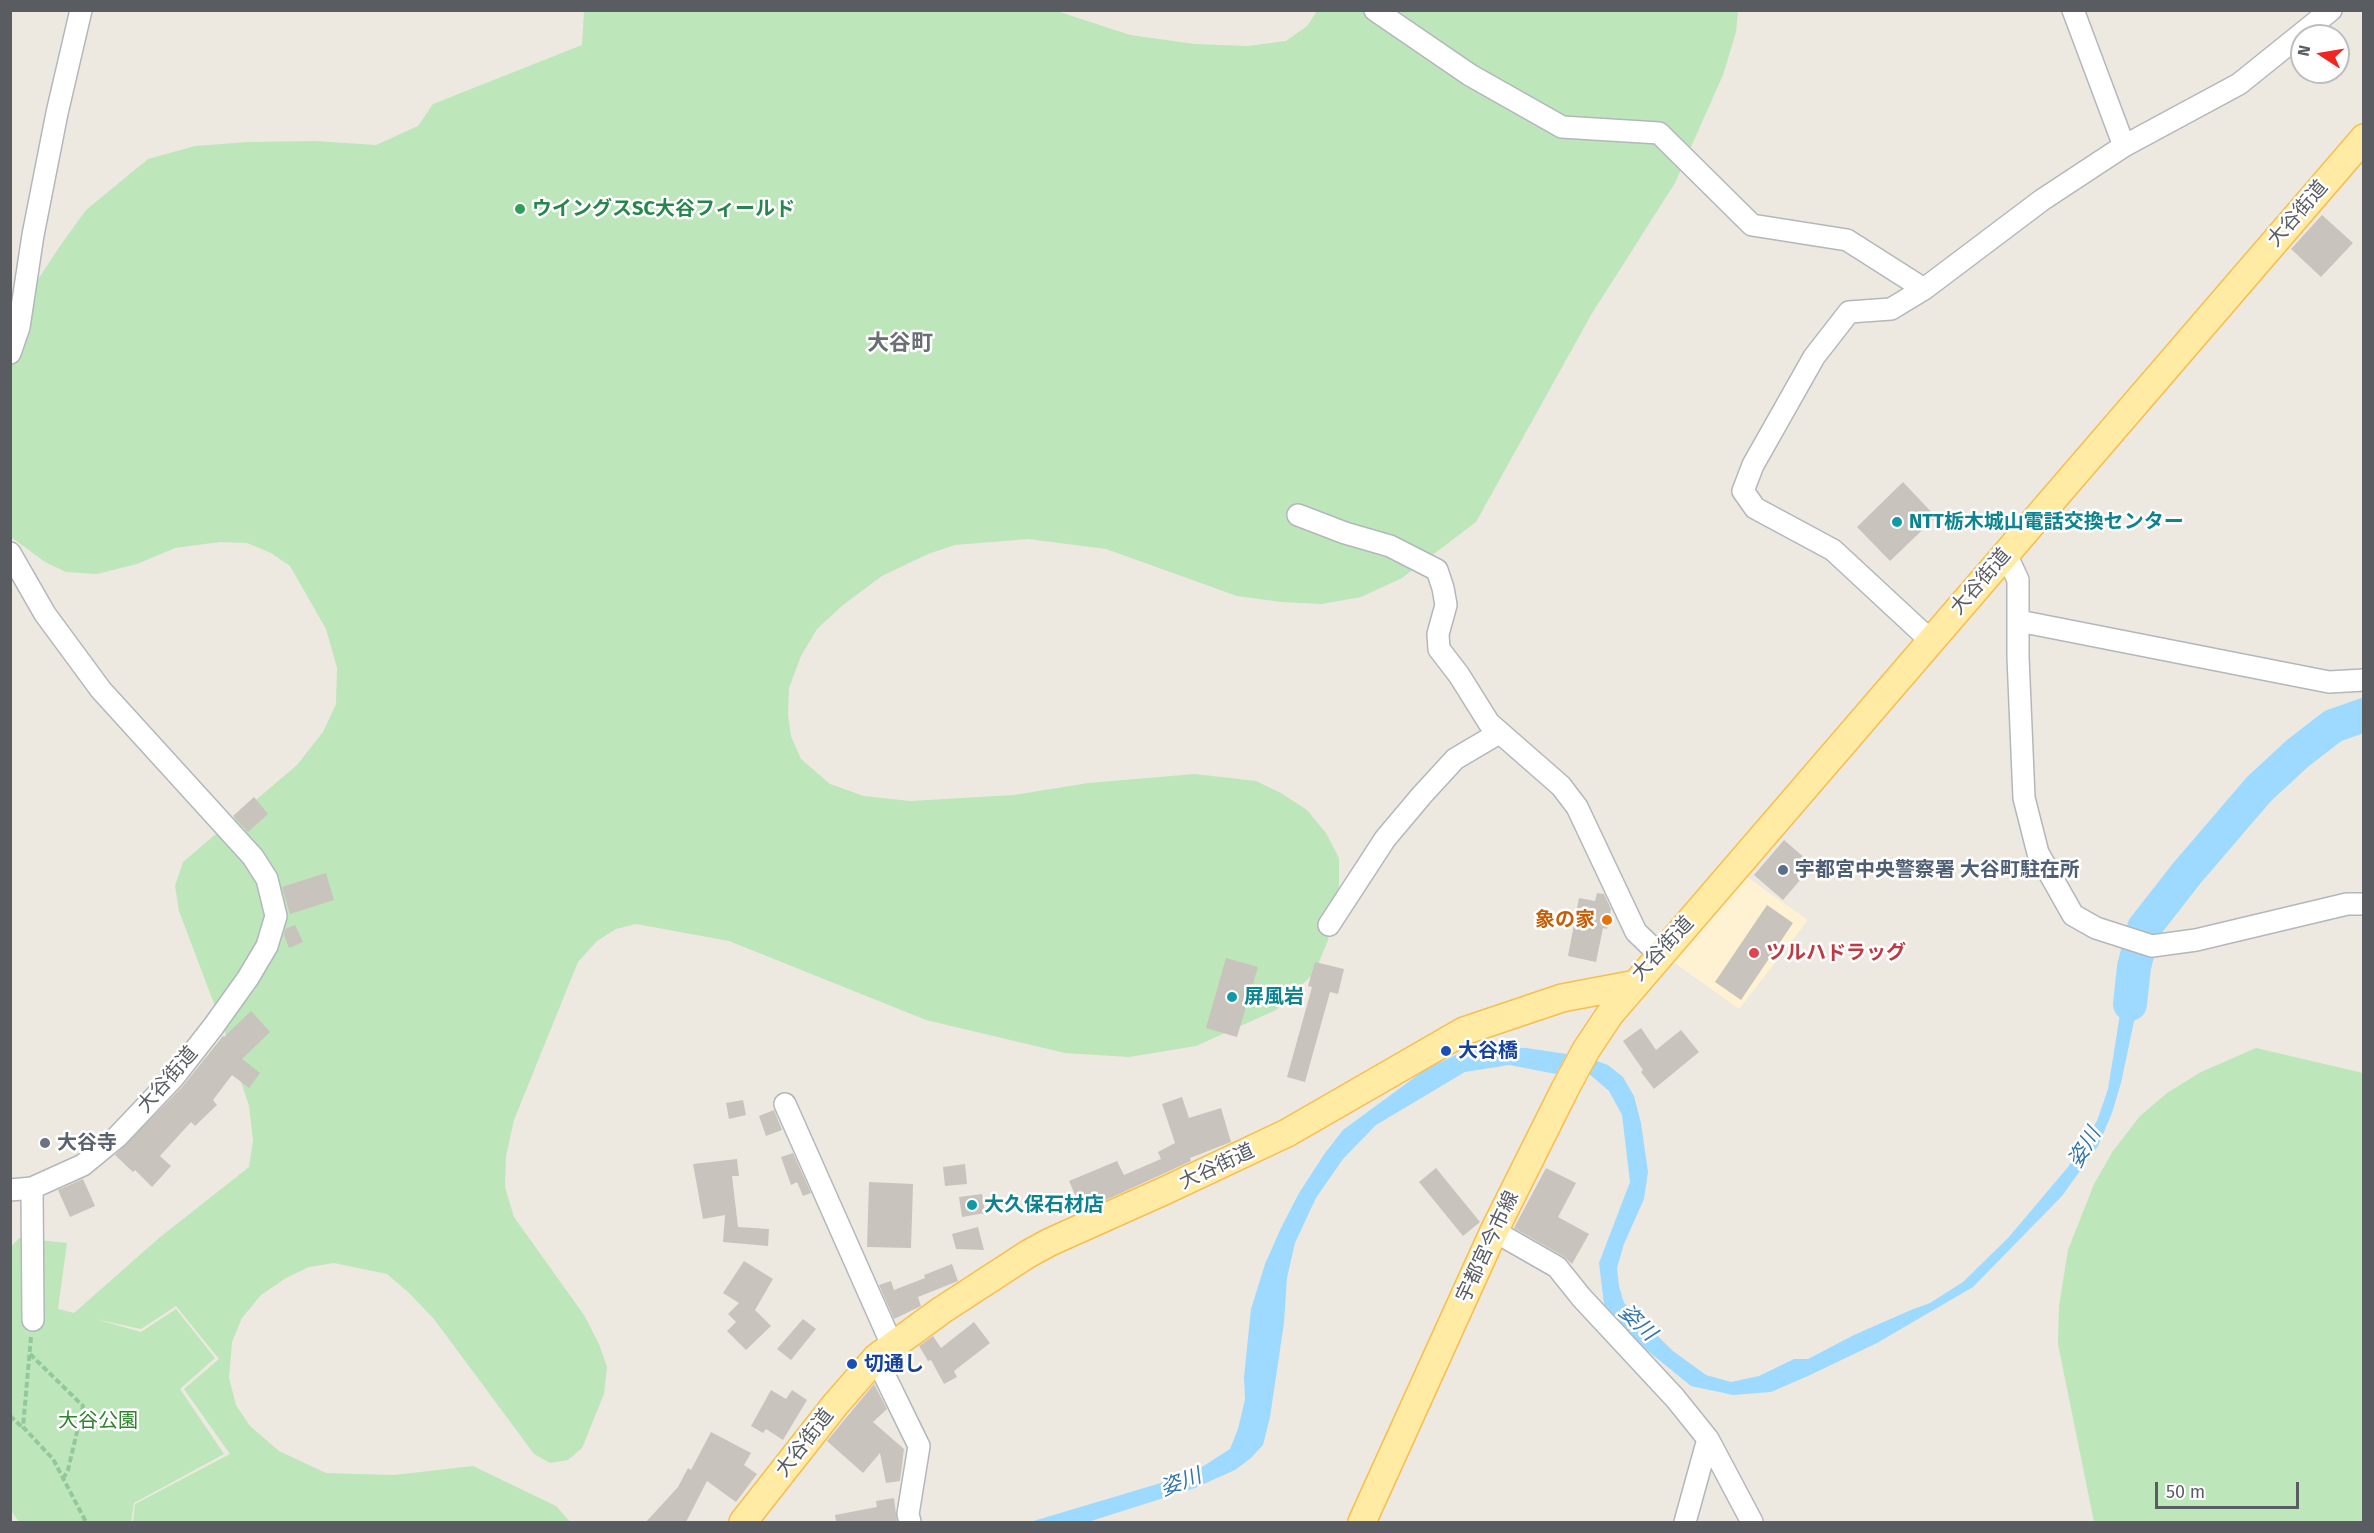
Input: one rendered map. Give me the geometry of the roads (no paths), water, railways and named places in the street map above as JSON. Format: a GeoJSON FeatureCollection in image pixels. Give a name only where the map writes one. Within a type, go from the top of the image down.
{"type":"FeatureCollection","features":[{"type":"Feature","properties":{"kind":"main road","name":"大谷街道"},"geometry":{"type":"LineString","coordinates":[[743,1522],[835,1405],[884,1351],[994,1275],[1050,1242],[1175,1187],[1287,1133],[1464,1031],[1562,998],[1636,984],[1930,640],[2360,151]]}},
{"type":"Feature","properties":{"kind":"main road","name":"宇都宮今市線"},"geometry":{"type":"LineString","coordinates":[[1362,1522],[1494,1231],[1565,1089],[1586,1050],[1610,1014],[1636,984]]}},
{"type":"Feature","properties":{"kind":"street"},"geometry":{"type":"LineString","coordinates":[[10,353],[19,327],[33,235],[81,10]]}},
{"type":"Feature","properties":{"kind":"street"},"geometry":{"type":"LineString","coordinates":[[1375,10],[1470,75],[1562,127],[1659,133],[1752,225],[1847,240],[1924,289]]}},
{"type":"Feature","properties":{"kind":"street"},"geometry":{"type":"LineString","coordinates":[[2073,10],[2124,146]]}},
{"type":"Feature","properties":{"kind":"street"},"geometry":{"type":"LineString","coordinates":[[1930,640],[1833,550],[1755,508],[1743,491],[1754,465],[1814,357],[1849,312],[1892,309],[1924,289],[2042,200],[2124,146],[2239,84],[2331,10]]}},
{"type":"Feature","properties":{"kind":"street"},"geometry":{"type":"LineString","coordinates":[[1298,515],[1345,533],[1390,546],[1437,570],[1446,605],[1438,634],[1439,649],[1459,675],[1489,723],[1561,786],[1576,807],[1636,932],[1660,955]]}},
{"type":"Feature","properties":{"kind":"street","name":"大谷街道"},"geometry":{"type":"LineString","coordinates":[[10,553],[45,614],[101,690],[253,857],[267,879],[276,916],[267,946],[248,978],[173,1078],[117,1137],[83,1165],[32,1188],[10,1190]]}},
{"type":"Feature","properties":{"kind":"street"},"geometry":{"type":"LineString","coordinates":[[2006,554],[2018,580],[2019,669],[2027,809],[2038,853],[2073,915],[2096,928],[2152,946],[2196,940],[2347,904],[2364,904]]}},
{"type":"Feature","properties":{"kind":"street"},"geometry":{"type":"LineString","coordinates":[[2019,621],[2329,682],[2364,680]]}},
{"type":"Feature","properties":{"kind":"street"},"geometry":{"type":"LineString","coordinates":[[1329,925],[1386,839],[1422,795],[1455,759],[1499,733]]}},
{"type":"Feature","properties":{"kind":"street"},"geometry":{"type":"LineString","coordinates":[[785,1104],[884,1351],[919,1446],[908,1514],[910,1522]]}},
{"type":"Feature","properties":{"kind":"street"},"geometry":{"type":"LineString","coordinates":[[32,1188],[33,1320]]}},
{"type":"Feature","properties":{"kind":"street"},"geometry":{"type":"LineString","coordinates":[[1494,1231],[1557,1267],[1581,1297],[1675,1398],[1708,1439],[1752,1522]]}},
{"type":"Feature","properties":{"kind":"street"},"geometry":{"type":"LineString","coordinates":[[1685,1522],[1708,1439]]}},
{"type":"Feature","properties":{"kind":"water"},"geometry":{"type":"Polygon","coordinates":[[[2133,957],[2147,960],[2121,1083],[2112,1113],[2098,1146],[2062,1196],[1973,1287],[1877,1343],[1808,1376],[1771,1392],[1733,1395],[1691,1386],[1643,1347],[1604,1304],[1599,1263],[1630,1182],[1622,1115],[1609,1091],[1588,1073],[1594,1060],[1608,1065],[1623,1077],[1634,1096],[1641,1123],[1648,1172],[1644,1199],[1624,1244],[1617,1268],[1624,1303],[1673,1351],[1706,1375],[1731,1382],[1759,1376],[1794,1359],[1808,1359],[1854,1335],[1930,1303],[1963,1282],[2008,1238],[2068,1167],[2097,1121],[2108,1089],[2125,983],[2133,957]]]}},
{"type":"Feature","properties":{"kind":"water"},"geometry":{"type":"Polygon","coordinates":[[[1481,1046],[1526,1048],[1567,1054],[1556,1074],[1509,1065],[1465,1072],[1376,1125],[1343,1159],[1316,1198],[1295,1243],[1287,1278],[1284,1323],[1270,1417],[1263,1445],[1251,1458],[1235,1470],[1195,1488],[1088,1522],[1030,1522],[1191,1474],[1230,1449],[1238,1429],[1245,1399],[1244,1377],[1251,1309],[1265,1264],[1299,1193],[1343,1130],[1426,1069],[1481,1046]]]}},
{"type":"Feature","properties":{"kind":"waterway","name":"姿川"},"geometry":{"type":"LineString","coordinates":[[2130,1004],[2134,967],[2144,928],[2187,873],[2259,789],[2298,753],[2333,726],[2364,715]]}},
{"type":"Feature","properties":{"kind":"place","name":"ウイングスSC大谷フィールド"},"geometry":{"type":"Point","coordinates":[520,209]}},
{"type":"Feature","properties":{"kind":"place","name":"NTT栃木城山電話交換センター"},"geometry":{"type":"Point","coordinates":[1897,522]}},
{"type":"Feature","properties":{"kind":"place","name":"宇都宮中央警察署 大谷町駐在所"},"geometry":{"type":"Point","coordinates":[1783,870]}},
{"type":"Feature","properties":{"kind":"place","name":"象の家"},"geometry":{"type":"Point","coordinates":[1607,920]}},
{"type":"Feature","properties":{"kind":"place","name":"ツルハドラッグ"},"geometry":{"type":"Point","coordinates":[1754,953]}},
{"type":"Feature","properties":{"kind":"place","name":"屏風岩"},"geometry":{"type":"Point","coordinates":[1232,997]}},
{"type":"Feature","properties":{"kind":"place","name":"大谷橋"},"geometry":{"type":"Point","coordinates":[1446,1051]}},
{"type":"Feature","properties":{"kind":"place","name":"大谷寺"},"geometry":{"type":"Point","coordinates":[45,1143]}},
{"type":"Feature","properties":{"kind":"place","name":"大久保石材店"},"geometry":{"type":"Point","coordinates":[972,1205]}},
{"type":"Feature","properties":{"kind":"place","name":"切通し"},"geometry":{"type":"Point","coordinates":[852,1364]}},
{"type":"Feature","properties":{"kind":"district","name":"大谷町"},"geometry":{"type":"Point","coordinates":[900,344]}},
{"type":"Feature","properties":{"kind":"park label","name":"大谷公園"},"geometry":{"type":"Point","coordinates":[98,1421]}}]}
